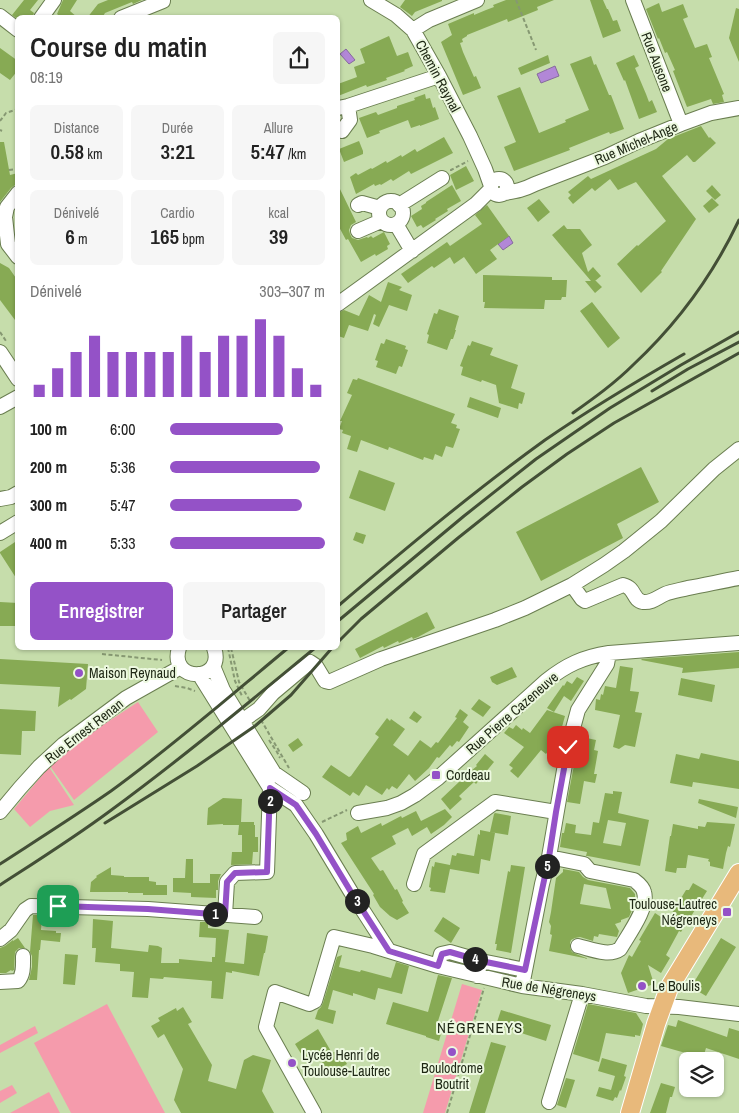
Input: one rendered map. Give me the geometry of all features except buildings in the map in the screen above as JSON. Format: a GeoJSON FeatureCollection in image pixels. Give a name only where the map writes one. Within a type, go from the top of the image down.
{"type":"FeatureCollection","features":[{"type":"Feature","properties":{"kind":"main road"},"geometry":{"type":"LineString","coordinates":[[630,1113],[656,1024],[670,985],[739,873]]}},
{"type":"Feature","properties":{"kind":"street"},"geometry":{"type":"LineString","coordinates":[[46,15],[54,0]]}},
{"type":"Feature","properties":{"kind":"street"},"geometry":{"type":"LineString","coordinates":[[128,15],[163,0]]}},
{"type":"Feature","properties":{"kind":"street","name":"Chemin Raynal"},"geometry":{"type":"LineString","coordinates":[[371,0],[396,14],[413,30],[439,76],[482,162],[498,188]]}},
{"type":"Feature","properties":{"kind":"street"},"geometry":{"type":"LineString","coordinates":[[413,30],[429,20],[477,0]]}},
{"type":"Feature","properties":{"kind":"street","name":"Rue Ausone"},"geometry":{"type":"LineString","coordinates":[[633,0],[681,124]]}},
{"type":"Feature","properties":{"kind":"street"},"geometry":{"type":"LineString","coordinates":[[0,16],[15,28]]}},
{"type":"Feature","properties":{"kind":"street"},"geometry":{"type":"LineString","coordinates":[[340,130],[342,131],[350,120],[343,108],[439,76]]}},
{"type":"Feature","properties":{"kind":"street","name":"Rue Michel-Ange"},"geometry":{"type":"LineString","coordinates":[[498,188],[516,192],[525,190],[535,184],[605,157],[681,124],[711,113],[739,108]]}},
{"type":"Feature","properties":{"kind":"street"},"geometry":{"type":"LineString","coordinates":[[400,205],[442,178]]}},
{"type":"Feature","properties":{"kind":"street"},"geometry":{"type":"LineString","coordinates":[[340,303],[498,188]]}},
{"type":"Feature","properties":{"kind":"street"},"geometry":{"type":"LineString","coordinates":[[15,197],[7,207],[5,217],[8,244],[15,253]]}},
{"type":"Feature","properties":{"kind":"street"},"geometry":{"type":"LineString","coordinates":[[385,202],[396,202],[400,205],[403,213],[402,218],[396,224],[390,226],[384,224],[381,215],[385,202]]}},
{"type":"Feature","properties":{"kind":"street"},"geometry":{"type":"LineString","coordinates":[[358,205],[362,203],[381,215]]}},
{"type":"Feature","properties":{"kind":"street"},"geometry":{"type":"LineString","coordinates":[[358,231],[381,215]]}},
{"type":"Feature","properties":{"kind":"street"},"geometry":{"type":"LineString","coordinates":[[396,224],[412,251]]}},
{"type":"Feature","properties":{"kind":"street"},"geometry":{"type":"LineString","coordinates":[[0,352],[15,374]]}},
{"type":"Feature","properties":{"kind":"street"},"geometry":{"type":"LineString","coordinates":[[0,407],[15,398]]}},
{"type":"Feature","properties":{"kind":"street"},"geometry":{"type":"LineString","coordinates":[[242,721],[259,709],[273,692],[310,662],[318,668],[325,681],[329,682],[381,659],[495,620],[572,585],[604,565],[661,521],[714,469],[739,449]]}},
{"type":"Feature","properties":{"kind":"street"},"geometry":{"type":"LineString","coordinates":[[0,499],[15,495]]}},
{"type":"Feature","properties":{"kind":"street"},"geometry":{"type":"LineString","coordinates":[[0,533],[15,524]]}},
{"type":"Feature","properties":{"kind":"street"},"geometry":{"type":"LineString","coordinates":[[572,585],[586,601],[623,585],[631,589],[636,599],[643,602],[651,602],[668,593],[739,578]]}},
{"type":"Feature","properties":{"kind":"street","name":"Rue Pierre Cazeneuve"},"geometry":{"type":"LineString","coordinates":[[358,813],[387,808],[415,796],[438,778],[556,673],[577,661],[608,653],[739,643]]}},
{"type":"Feature","properties":{"kind":"street"},"geometry":{"type":"LineString","coordinates":[[179,650],[178,657],[182,667],[189,673],[199,674],[205,673],[213,666],[216,655],[215,650]]}},
{"type":"Feature","properties":{"kind":"street"},"geometry":{"type":"LineString","coordinates":[[522,986],[549,857],[551,819],[568,747],[578,710],[608,664],[608,653]]}},
{"type":"Feature","properties":{"kind":"street"},"geometry":{"type":"LineString","coordinates":[[213,666],[223,690],[274,773],[303,793]]}},
{"type":"Feature","properties":{"kind":"street","name":"Rue Ernest Renan"},"geometry":{"type":"LineString","coordinates":[[0,812],[39,767],[64,744],[126,698],[182,667]]}},
{"type":"Feature","properties":{"kind":"street"},"geometry":{"type":"LineString","coordinates":[[199,674],[270,788],[296,805],[316,834],[389,951]]}},
{"type":"Feature","properties":{"kind":"street"},"geometry":{"type":"LineString","coordinates":[[225,915],[227,882],[235,873],[267,872],[270,788]]}},
{"type":"Feature","properties":{"kind":"street"},"geometry":{"type":"LineString","coordinates":[[414,884],[424,854],[495,802],[551,819]]}},
{"type":"Feature","properties":{"kind":"street"},"geometry":{"type":"LineString","coordinates":[[549,857],[584,864],[590,872],[634,880],[642,887],[644,892],[645,903],[642,911],[620,949],[611,953],[578,946]]}},
{"type":"Feature","properties":{"kind":"street"},"geometry":{"type":"LineString","coordinates":[[0,939],[11,930],[25,910],[31,906],[148,909],[255,918]]}},
{"type":"Feature","properties":{"kind":"street","name":"Rue de Négreneys"},"geometry":{"type":"LineString","coordinates":[[314,1113],[266,1027],[275,992],[310,1004],[316,1001],[334,937],[438,966],[522,986],[582,994],[641,1005],[679,1006],[739,1014]]}},
{"type":"Feature","properties":{"kind":"street"},"geometry":{"type":"LineString","coordinates":[[438,966],[442,954],[450,952],[481,961],[525,970]]}},
{"type":"Feature","properties":{"kind":"street"},"geometry":{"type":"LineString","coordinates":[[0,982],[14,982],[21,977],[23,956]]}},
{"type":"Feature","properties":{"kind":"street"},"geometry":{"type":"LineString","coordinates":[[481,961],[482,977]]}},
{"type":"Feature","properties":{"kind":"street"},"geometry":{"type":"LineString","coordinates":[[549,1102],[582,994]]}},
{"type":"Feature","properties":{"kind":"path"},"geometry":{"type":"LineString","coordinates":[[516,0],[536,50]]}},
{"type":"Feature","properties":{"kind":"path"},"geometry":{"type":"LineString","coordinates":[[0,121],[6,113],[15,110]]}},
{"type":"Feature","properties":{"kind":"path"},"geometry":{"type":"LineString","coordinates":[[442,178],[451,173],[451,170],[482,162]]}},
{"type":"Feature","properties":{"kind":"path"},"geometry":{"type":"LineString","coordinates":[[9,170],[15,169]]}},
{"type":"Feature","properties":{"kind":"path"},"geometry":{"type":"LineString","coordinates":[[228,650],[234,673],[238,672]]}},
{"type":"Feature","properties":{"kind":"path"},"geometry":{"type":"LineString","coordinates":[[102,654],[162,660]]}},
{"type":"Feature","properties":{"kind":"path"},"geometry":{"type":"LineString","coordinates":[[175,686],[188,688],[200,694]]}},
{"type":"Feature","properties":{"kind":"path"},"geometry":{"type":"LineString","coordinates":[[447,1113],[482,977]]}},
{"type":"Feature","properties":{"kind":"shaded area"},"geometry":{"type":"Polygon","coordinates":[[[346,49],[355,60],[349,64],[340,54],[346,49]]]}},
{"type":"Feature","properties":{"kind":"shaded area"},"geometry":{"type":"Polygon","coordinates":[[[555,66],[559,76],[541,83],[537,74],[555,66]]]}},
{"type":"Feature","properties":{"kind":"shaded area"},"geometry":{"type":"Polygon","coordinates":[[[509,236],[513,243],[503,250],[498,244],[509,236]]]}},
{"type":"Feature","properties":{"kind":"shaded area"},"geometry":{"type":"Polygon","coordinates":[[[138,702],[158,732],[74,800],[50,766],[83,738],[138,702]]]}},
{"type":"Feature","properties":{"kind":"shaded area"},"geometry":{"type":"Polygon","coordinates":[[[49,767],[74,805],[50,811],[30,827],[14,809],[49,767]]]}},
{"type":"Feature","properties":{"kind":"shaded area","name":"Boulodrome Boutrit"},"geometry":{"type":"Polygon","coordinates":[[[462,984],[482,990],[445,1113],[423,1113],[462,984]]]}},
{"type":"Feature","properties":{"kind":"shaded area"},"geometry":{"type":"Polygon","coordinates":[[[107,1004],[165,1113],[71,1113],[34,1043],[107,1004]]]}},
{"type":"Feature","properties":{"kind":"shaded area"},"geometry":{"type":"Polygon","coordinates":[[[35,1026],[38,1033],[0,1053],[0,1045],[35,1026]]]}},
{"type":"Feature","properties":{"kind":"shaded area"},"geometry":{"type":"Polygon","coordinates":[[[12,1085],[17,1093],[0,1103],[0,1091],[12,1085]]]}},
{"type":"Feature","properties":{"kind":"shaded area"},"geometry":{"type":"Polygon","coordinates":[[[49,1092],[60,1113],[10,1113],[49,1092]]]}},
{"type":"Feature","properties":{"kind":"railway"},"geometry":{"type":"LineString","coordinates":[[573,413],[619,378],[679,316],[718,260],[739,220]]}},
{"type":"Feature","properties":{"kind":"railway"},"geometry":{"type":"LineString","coordinates":[[340,619],[536,459],[610,408],[739,332]]}},
{"type":"Feature","properties":{"kind":"railway"},"geometry":{"type":"LineString","coordinates":[[652,391],[688,369],[739,342]]}},
{"type":"Feature","properties":{"kind":"railway"},"geometry":{"type":"LineString","coordinates":[[340,640],[361,619],[458,538],[567,454],[614,423],[739,353]]}},
{"type":"Feature","properties":{"kind":"railway"},"geometry":{"type":"LineString","coordinates":[[340,604],[466,500],[545,440],[579,417],[684,354]]}},
{"type":"Feature","properties":{"kind":"railway"},"geometry":{"type":"LineString","coordinates":[[0,864],[84,810],[134,774],[286,650]]}},
{"type":"Feature","properties":{"kind":"railway"},"geometry":{"type":"LineString","coordinates":[[0,885],[56,849],[136,791],[214,731],[313,650]]}},
{"type":"Feature","properties":{"kind":"railway"},"geometry":{"type":"LineString","coordinates":[[105,823],[197,766],[255,726],[291,695],[330,650]]}},
{"type":"Feature","properties":{"kind":"place","name":"Maison Reynaud"},"geometry":{"type":"Point","coordinates":[79,673]}},
{"type":"Feature","properties":{"kind":"place","name":"Cordeau"},"geometry":{"type":"Point","coordinates":[436,775]}},
{"type":"Feature","properties":{"kind":"place","name":"Toulouse-Lautrec Négreneys"},"geometry":{"type":"Point","coordinates":[727,912]}},
{"type":"Feature","properties":{"kind":"place","name":"Le Boulis"},"geometry":{"type":"Point","coordinates":[642,986]}},
{"type":"Feature","properties":{"kind":"place","name":"Boulodrome Boutrit"},"geometry":{"type":"Point","coordinates":[452,1052]}},
{"type":"Feature","properties":{"kind":"place","name":"Lycée Henri de Toulouse-Lautrec"},"geometry":{"type":"Point","coordinates":[292,1063]}},
{"type":"Feature","properties":{"kind":"district","name":"NÉGRENEYS"},"geometry":{"type":"Point","coordinates":[480,1028]}},
{"type":"Feature","properties":{"kind":"route"},"geometry":{"type":"LineString","coordinates":[[58,906],[148,909],[225,915],[227,882],[235,873],[267,872],[270,788],[296,805],[389,951],[438,966],[442,954],[450,952],[481,961],[525,970],[549,857],[568,747]]}}]}
